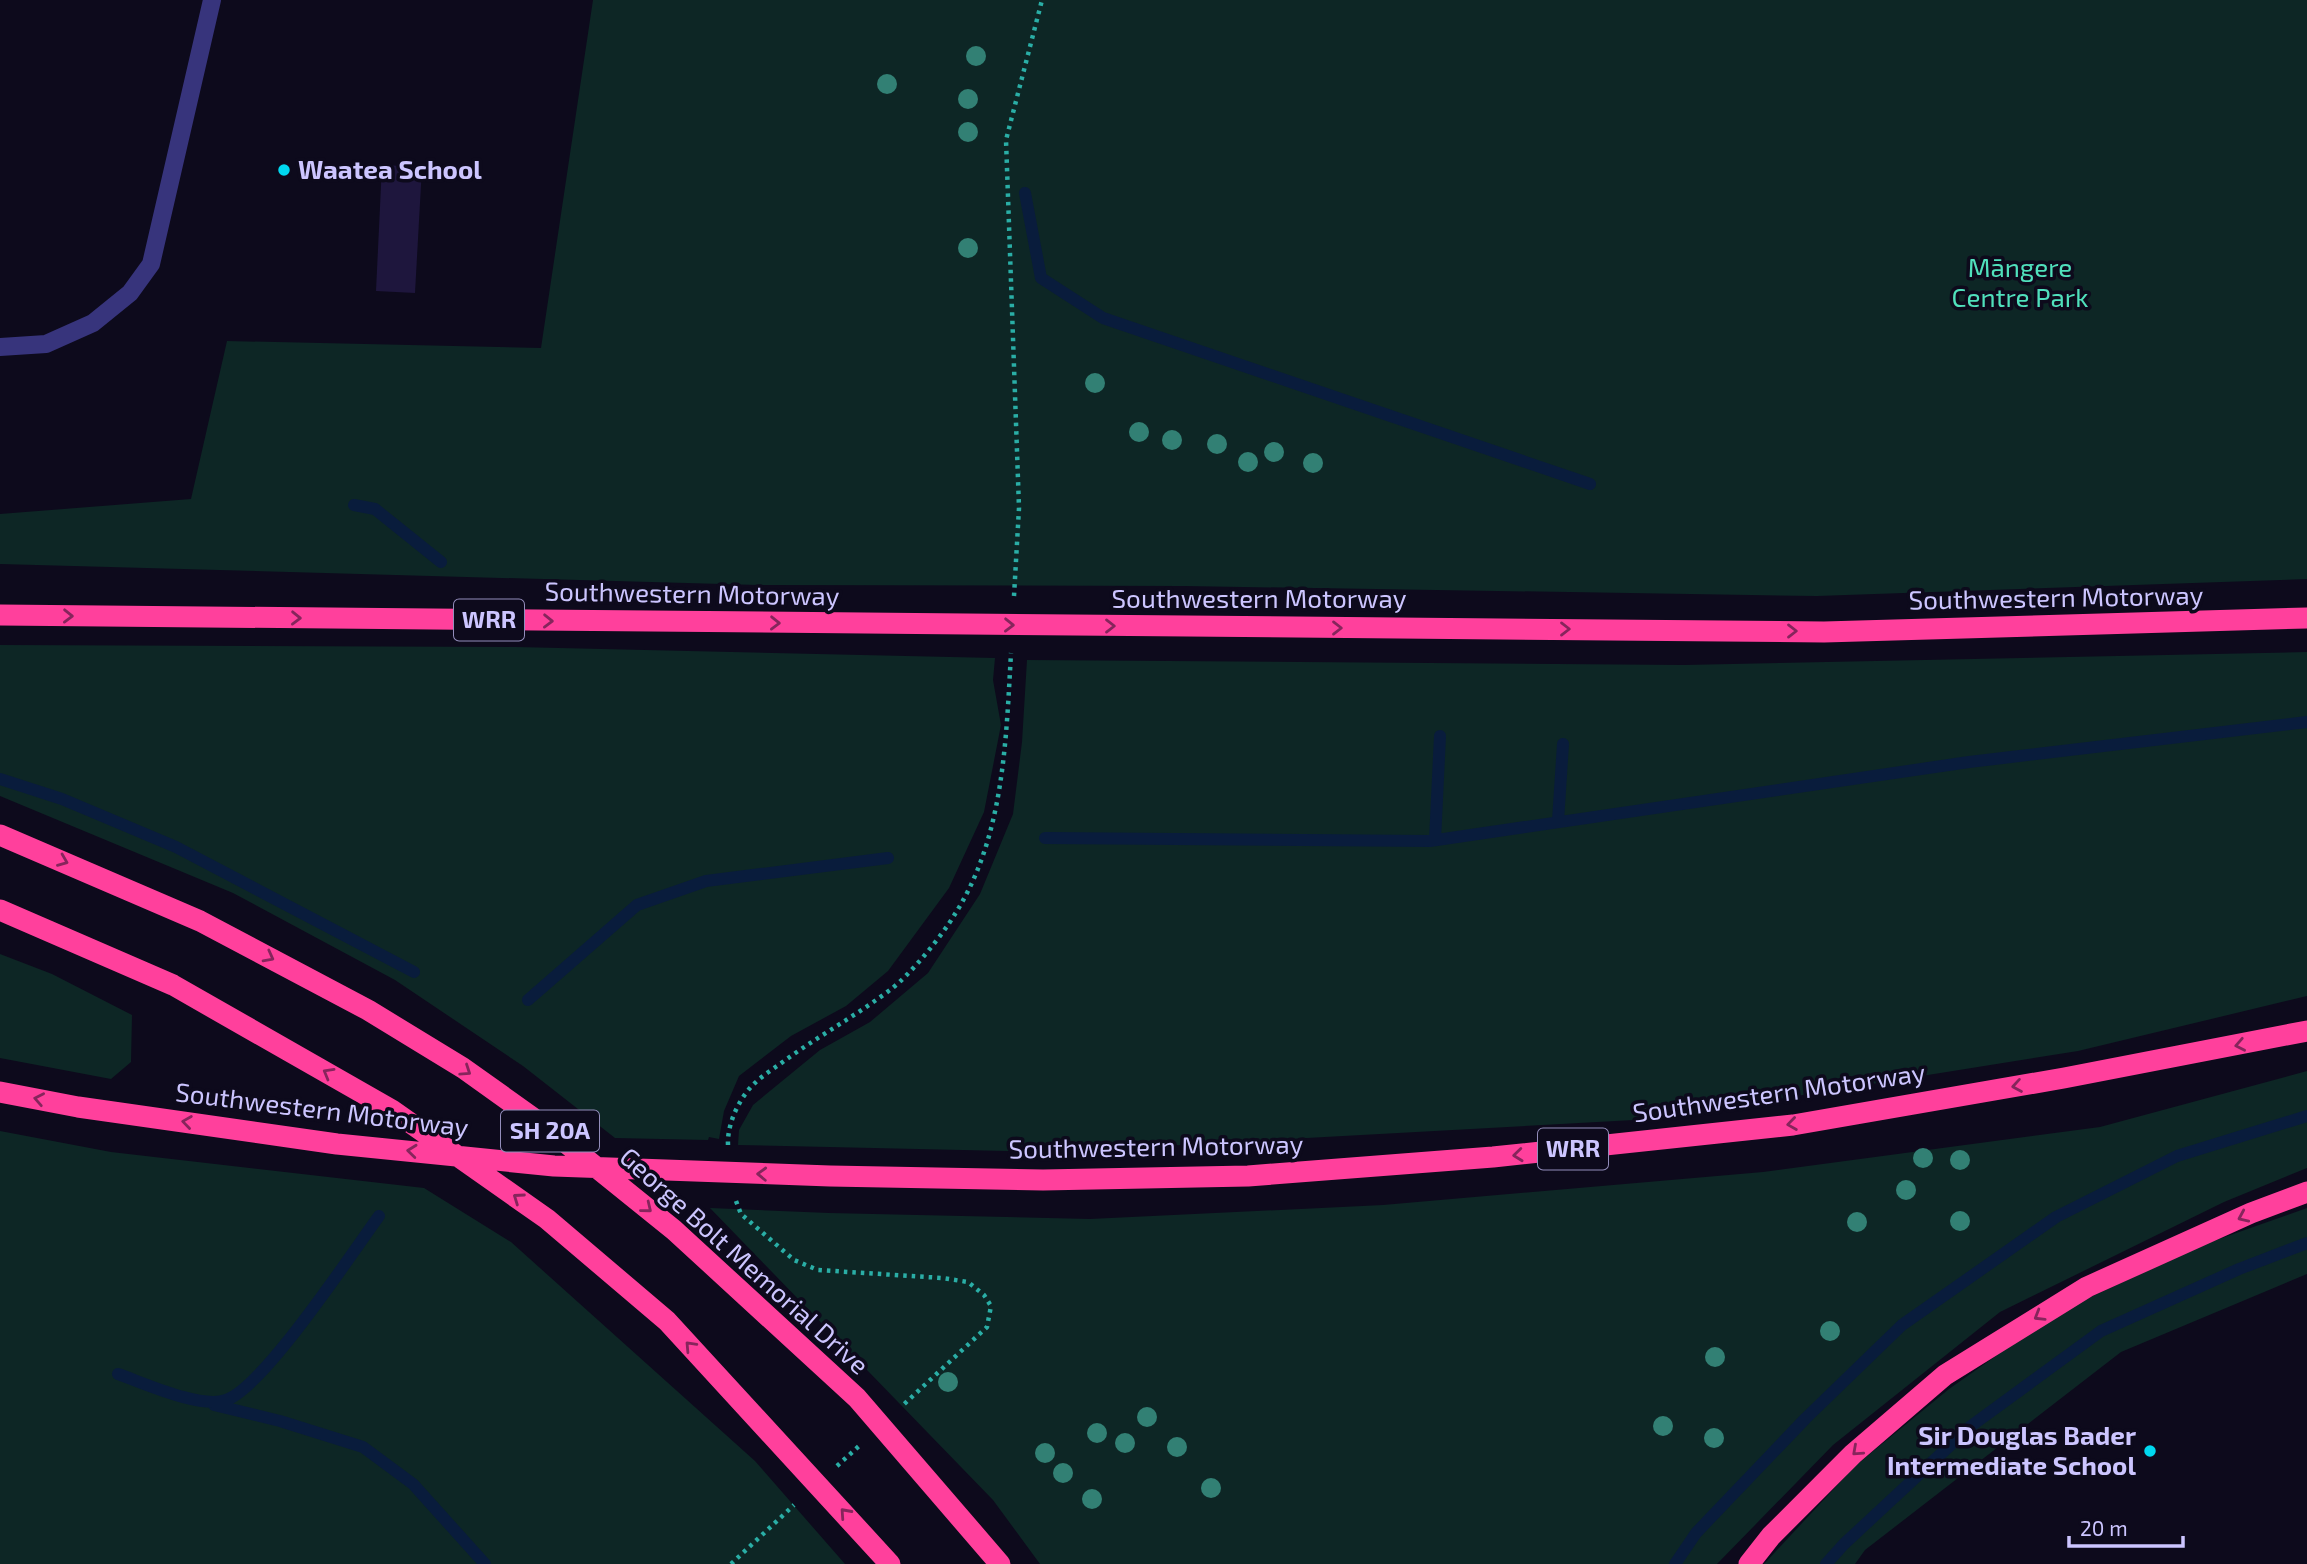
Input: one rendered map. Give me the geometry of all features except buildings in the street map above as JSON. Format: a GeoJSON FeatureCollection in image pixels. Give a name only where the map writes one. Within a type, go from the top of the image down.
{"type":"FeatureCollection","features":[{"type":"Feature","properties":{"kind":"highway","name":"Southwestern Motorway"},"geometry":{"type":"LineString","coordinates":[[0,615],[1824,632],[2307,618]]}},
{"type":"Feature","properties":{"kind":"highway","name":"George Bolt Memorial Drive"},"geometry":{"type":"LineString","coordinates":[[0,835],[200,920],[356,1004],[463,1068],[550,1130],[674,1230],[857,1398],[1000,1564]]}},
{"type":"Feature","properties":{"kind":"highway","name":"SH 20A"},"geometry":{"type":"LineString","coordinates":[[0,910],[173,985],[392,1111],[547,1219],[667,1321],[890,1564]]}},
{"type":"Feature","properties":{"kind":"highway","name":"Southwestern Motorway"},"geometry":{"type":"LineString","coordinates":[[0,1092],[78,1107],[337,1144],[554,1166],[1043,1180],[1248,1176],[1493,1157],[1793,1125],[2077,1076],[2307,1031]]}},
{"type":"Feature","properties":{"kind":"highway"},"geometry":{"type":"LineString","coordinates":[[1749,1564],[1771,1536],[1853,1454],[1945,1375],[2087,1287],[2251,1213],[2307,1192]]}},
{"type":"Feature","properties":{"kind":"lane"},"geometry":{"type":"LineString","coordinates":[[0,347],[46,344],[93,323],[130,293],[151,264],[212,0]]}},
{"type":"Feature","properties":{"kind":"path"},"geometry":{"type":"LineString","coordinates":[[1019,508],[1006,140],[1042,0]]}},
{"type":"Feature","properties":{"kind":"path"},"geometry":{"type":"LineString","coordinates":[[729,1148],[728,1137],[738,1102],[752,1085],[892,989],[925,954],[955,914],[981,861],[996,811],[1008,708]]}},
{"type":"Feature","properties":{"kind":"path"},"geometry":{"type":"LineString","coordinates":[[732,1194],[741,1214],[794,1260],[818,1270],[942,1278],[968,1282],[984,1295],[991,1306],[988,1327],[896,1412]]}},
{"type":"Feature","properties":{"kind":"path"},"geometry":{"type":"LineString","coordinates":[[835,1468],[865,1440]]}},
{"type":"Feature","properties":{"kind":"path"},"geometry":{"type":"LineString","coordinates":[[732,1562],[794,1505]]}},
{"type":"Feature","properties":{"kind":"green space","name":"Māngere Centre Park"},"geometry":{"type":"Polygon","coordinates":[[[593,0],[2307,0],[2307,579],[1817,596],[1184,586],[758,585],[0,564],[0,514],[191,499],[227,341],[541,348],[593,0]]]}},
{"type":"Feature","properties":{"kind":"green space"},"geometry":{"type":"Polygon","coordinates":[[[0,645],[516,647],[995,658],[993,680],[1001,725],[984,812],[949,888],[888,971],[846,1006],[791,1036],[739,1076],[724,1111],[719,1139],[615,1138],[523,1066],[395,980],[233,893],[0,796],[0,645]]]}},
{"type":"Feature","properties":{"kind":"green space"},"geometry":{"type":"Polygon","coordinates":[[[2307,652],[2307,996],[2078,1051],[1652,1119],[1055,1152],[738,1145],[739,1130],[753,1105],[820,1050],[870,1022],[928,973],[980,894],[1013,814],[1022,742],[1027,660],[1684,665],[2307,652]]]}},
{"type":"Feature","properties":{"kind":"green space"},"geometry":{"type":"Polygon","coordinates":[[[0,954],[52,974],[132,1015],[131,1062],[111,1079],[0,1058],[0,954]]]}},
{"type":"Feature","properties":{"kind":"green space"},"geometry":{"type":"Polygon","coordinates":[[[2307,1071],[2307,1168],[2224,1202],[2000,1312],[1833,1445],[1717,1564],[1040,1564],[993,1500],[710,1208],[1090,1219],[1383,1205],[1763,1172],[2100,1127],[2307,1071]]]}},
{"type":"Feature","properties":{"kind":"green space"},"geometry":{"type":"Polygon","coordinates":[[[0,1131],[111,1152],[424,1188],[511,1242],[755,1461],[845,1564],[0,1564],[0,1131]]]}},
{"type":"Feature","properties":{"kind":"green space"},"geometry":{"type":"Polygon","coordinates":[[[2307,1208],[2307,1274],[2121,1352],[1865,1550],[1855,1564],[1764,1564],[1855,1466],[1949,1389],[2020,1339],[2080,1302],[2205,1244],[2307,1208]]]}},
{"type":"Feature","properties":{"kind":"waterway"},"geometry":{"type":"LineString","coordinates":[[1025,193],[1041,278],[1103,318],[1590,484]]}},
{"type":"Feature","properties":{"kind":"waterway"},"geometry":{"type":"LineString","coordinates":[[354,505],[375,509],[441,562]]}},
{"type":"Feature","properties":{"kind":"waterway"},"geometry":{"type":"LineString","coordinates":[[1045,838],[1430,841],[1969,762],[2307,722]]}},
{"type":"Feature","properties":{"kind":"waterway"},"geometry":{"type":"LineString","coordinates":[[1435,840],[1440,736]]}},
{"type":"Feature","properties":{"kind":"waterway"},"geometry":{"type":"LineString","coordinates":[[1558,821],[1563,744]]}},
{"type":"Feature","properties":{"kind":"waterway"},"geometry":{"type":"LineString","coordinates":[[0,779],[62,799],[176,847],[414,972]]}},
{"type":"Feature","properties":{"kind":"waterway"},"geometry":{"type":"LineString","coordinates":[[528,1000],[637,905],[706,881],[888,858]]}},
{"type":"Feature","properties":{"kind":"waterway"},"geometry":{"type":"LineString","coordinates":[[1675,1564],[1696,1533],[1806,1418],[1902,1325],[2056,1217],[2177,1156],[2307,1116]]}},
{"type":"Feature","properties":{"kind":"waterway"},"geometry":{"type":"LineString","coordinates":[[118,1374],[187,1398],[215,1402],[226,1400],[242,1390],[284,1346],[379,1216]]}},
{"type":"Feature","properties":{"kind":"waterway"},"geometry":{"type":"LineString","coordinates":[[1826,1564],[1971,1426],[2101,1331],[2239,1269],[2307,1243]]}},
{"type":"Feature","properties":{"kind":"waterway"},"geometry":{"type":"LineString","coordinates":[[214,1405],[280,1421],[363,1447],[413,1484],[485,1564]]}},
{"type":"Feature","properties":{"kind":"place","name":"Waatea School"},"geometry":{"type":"Point","coordinates":[284,170]}},
{"type":"Feature","properties":{"kind":"place","name":"Sir Douglas Bader Intermediate School"},"geometry":{"type":"Point","coordinates":[2150,1451]}}]}
